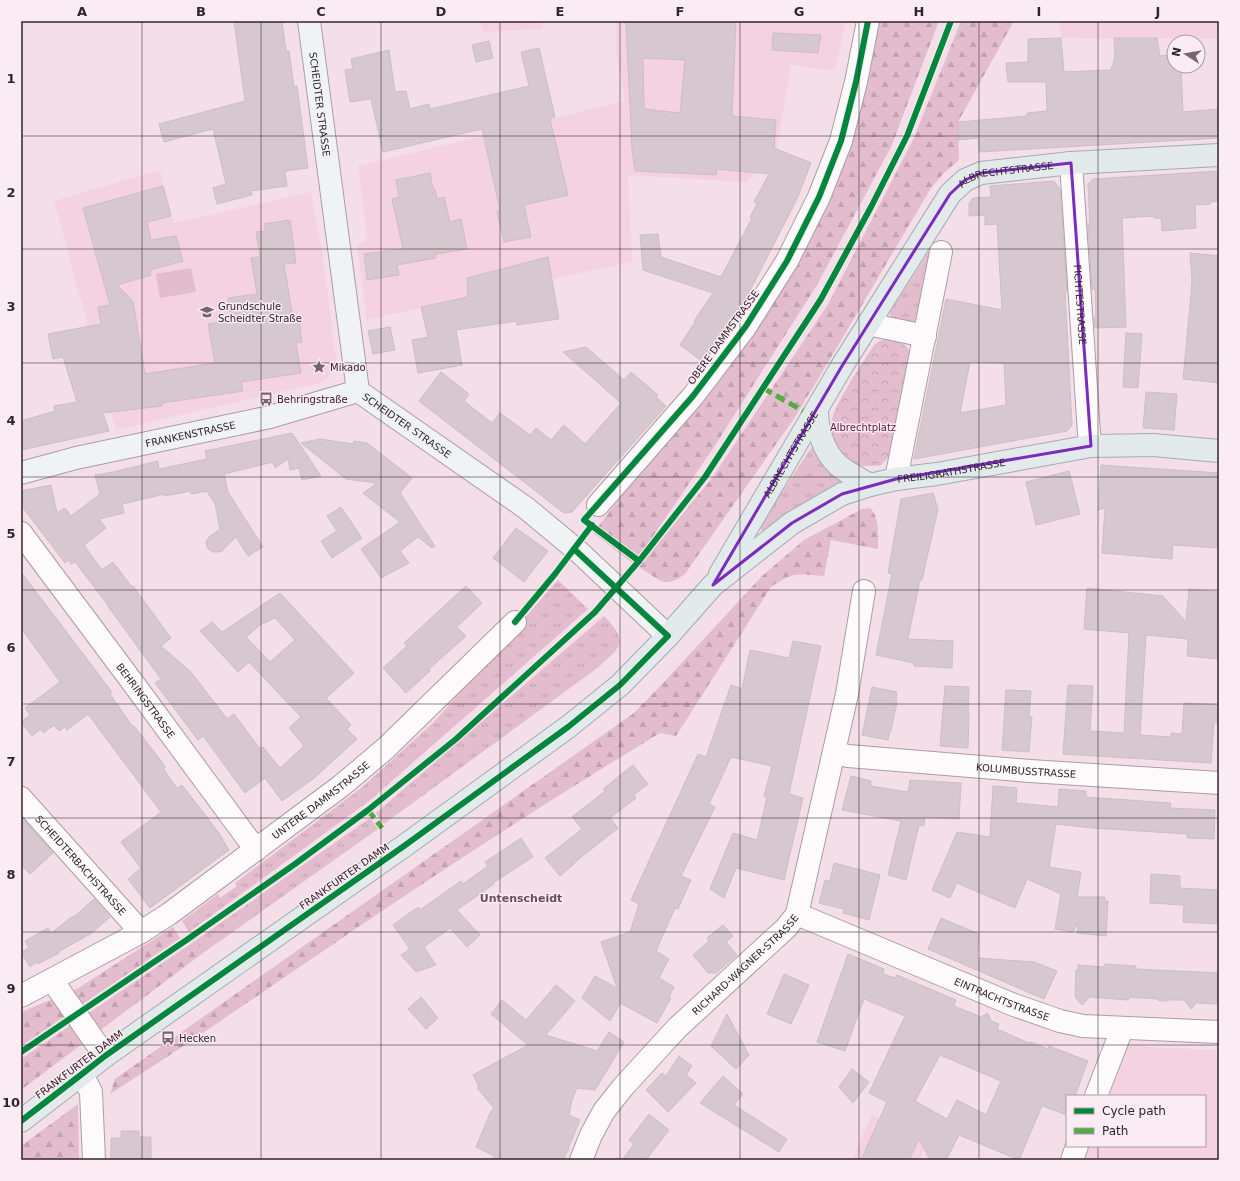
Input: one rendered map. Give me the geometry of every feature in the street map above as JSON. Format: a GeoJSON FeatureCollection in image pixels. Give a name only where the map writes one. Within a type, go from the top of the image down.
{"type":"FeatureCollection","features":[{"type":"Feature","properties":{"kind":"main road","name":"ALBRECHTSTRASSE"},"geometry":{"type":"LineString","coordinates":[[713,585],[868,324],[950,194],[965,180],[980,173],[1071,163],[1219,155]]}},
{"type":"Feature","properties":{"kind":"main road"},"geometry":{"type":"LineString","coordinates":[[817,410],[817,424],[819,431],[831,457],[843,469],[870,485]]}},
{"type":"Feature","properties":{"kind":"main road","name":"FREILIGRATHSTRASSE"},"geometry":{"type":"LineString","coordinates":[[713,585],[792,523],[842,494],[870,485],[896,479],[937,474],[1091,446],[1153,445],[1219,451]]}},
{"type":"Feature","properties":{"kind":"main road","name":"FRANKFURTER DAMM"},"geometry":{"type":"LineString","coordinates":[[21,1121],[105,1056],[410,841],[568,727],[620,685],[668,636],[713,585]]}},
{"type":"Feature","properties":{"kind":"street","name":"SCHEIDTER STRASSE"},"geometry":{"type":"LineString","coordinates":[[309,21],[358,391],[512,498],[579,552],[668,636]]}},
{"type":"Feature","properties":{"kind":"street","name":"OBERE DAMMSTRASSE"},"geometry":{"type":"LineString","coordinates":[[598,504],[693,396],[746,326],[788,261],[819,197],[841,141],[856,82],[868,21]]}},
{"type":"Feature","properties":{"kind":"street","name":"FICHTESTRASSE"},"geometry":{"type":"LineString","coordinates":[[1071,163],[1091,446]]}},
{"type":"Feature","properties":{"kind":"street"},"geometry":{"type":"LineString","coordinates":[[896,479],[941,252]]}},
{"type":"Feature","properties":{"kind":"street"},"geometry":{"type":"LineString","coordinates":[[868,324],[925,336]]}},
{"type":"Feature","properties":{"kind":"street","name":"FRANKENSTRASSE"},"geometry":{"type":"LineString","coordinates":[[21,473],[76,458],[270,417],[358,391]]}},
{"type":"Feature","properties":{"kind":"street","name":"BEHRINGSTRASSE"},"geometry":{"type":"LineString","coordinates":[[21,533],[132,680],[256,850]]}},
{"type":"Feature","properties":{"kind":"street","name":"RICHARD-WAGNER-STRASSE"},"geometry":{"type":"LineString","coordinates":[[581,1160],[604,1111],[623,1087],[677,1028],[786,928],[797,914],[847,694],[864,592]]}},
{"type":"Feature","properties":{"kind":"street","name":"UNTERE DAMMSTRASSE"},"geometry":{"type":"LineString","coordinates":[[21,996],[141,932],[169,914],[341,786],[386,748],[515,622]]}},
{"type":"Feature","properties":{"kind":"street","name":"KOLUMBUSSTRASSE"},"geometry":{"type":"LineString","coordinates":[[834,753],[848,756],[1030,771],[1219,783]]}},
{"type":"Feature","properties":{"kind":"street","name":"SCHEIDTERBACHSTRASSE"},"geometry":{"type":"LineString","coordinates":[[21,798],[141,932]]}},
{"type":"Feature","properties":{"kind":"street","name":"EINTRACHTSTRASSE"},"geometry":{"type":"LineString","coordinates":[[797,914],[1014,1005],[1060,1021],[1083,1026],[1122,1029],[1219,1032]]}},
{"type":"Feature","properties":{"kind":"street"},"geometry":{"type":"LineString","coordinates":[[52,980],[105,1056]]}},
{"type":"Feature","properties":{"kind":"street"},"geometry":{"type":"LineString","coordinates":[[1096,1095],[1122,1029]]}},
{"type":"Feature","properties":{"kind":"street"},"geometry":{"type":"LineString","coordinates":[[82,1074],[92,1092],[94,1160]]}},
{"type":"Feature","properties":{"kind":"street"},"geometry":{"type":"LineString","coordinates":[[1072,1160],[1077,1147]]}},
{"type":"Feature","properties":{"kind":"highlighted area"},"geometry":{"type":"Polygon","coordinates":[[[1071,163],[1091,446],[896,479],[842,494],[792,523],[713,585],[842,366],[950,194],[965,180],[981,173],[1071,163]]]}},
{"type":"Feature","properties":{"kind":"shaded area"},"geometry":{"type":"Polygon","coordinates":[[[480,21],[543,21],[543,29],[483,32],[480,21]]]}},
{"type":"Feature","properties":{"kind":"shaded area"},"geometry":{"type":"Polygon","coordinates":[[[616,21],[846,21],[835,71],[791,65],[776,154],[746,182],[628,175],[632,262],[498,290],[367,320],[357,245],[367,240],[358,166],[625,101],[616,51],[616,21]]]}},
{"type":"Feature","properties":{"kind":"shaded area"},"geometry":{"type":"Polygon","coordinates":[[[1060,21],[1219,21],[1219,39],[1206,39],[1206,34],[1166,34],[1166,39],[1061,38],[1060,21]]]}},
{"type":"Feature","properties":{"kind":"shaded area","name":"Grundschule Scheidter Straße"},"geometry":{"type":"Polygon","coordinates":[[[160,170],[174,223],[311,192],[323,257],[336,359],[336,365],[325,380],[319,383],[116,430],[54,201],[160,170]]]}},
{"type":"Feature","properties":{"kind":"shaded area"},"geometry":{"type":"Polygon","coordinates":[[[1128,1046],[1219,1050],[1219,1160],[1085,1160],[1090,1147],[1206,1147],[1206,1095],[1109,1095],[1128,1046]]]}},
{"type":"Feature","properties":{"kind":"shaded area"},"geometry":{"type":"Polygon","coordinates":[[[872,1115],[927,1139],[920,1160],[852,1160],[872,1115]]]}},
{"type":"Feature","properties":{"kind":"green space"},"geometry":{"type":"Polygon","coordinates":[[[879,21],[939,21],[891,147],[817,285],[714,447],[634,564],[593,533],[654,454],[827,198],[864,95],[879,21]]]}},
{"type":"Feature","properties":{"kind":"green space"},"geometry":{"type":"Polygon","coordinates":[[[961,21],[1014,21],[958,122],[959,160],[944,173],[931,188],[793,420],[685,574],[669,582],[659,580],[639,567],[712,478],[827,306],[913,140],[961,21]]]}},
{"type":"Feature","properties":{"kind":"green space"},"geometry":{"type":"Polygon","coordinates":[[[933,245],[915,325],[891,318],[890,312],[933,245]]]}},
{"type":"Feature","properties":{"kind":"green space"},"geometry":{"type":"Polygon","coordinates":[[[191,268],[196,292],[160,298],[156,274],[191,268]]]}},
{"type":"Feature","properties":{"kind":"green space","name":"Albrechtplatz"},"geometry":{"type":"Polygon","coordinates":[[[886,339],[901,343],[907,347],[911,354],[891,455],[881,465],[862,466],[849,461],[840,451],[832,437],[832,418],[842,397],[874,345],[879,341],[886,339]]]}},
{"type":"Feature","properties":{"kind":"green space"},"geometry":{"type":"Polygon","coordinates":[[[813,445],[843,482],[842,484],[762,531],[760,528],[761,524],[813,445]]]}},
{"type":"Feature","properties":{"kind":"green space"},"geometry":{"type":"Polygon","coordinates":[[[870,508],[877,522],[878,549],[831,540],[824,576],[802,574],[791,576],[771,587],[676,736],[660,733],[564,792],[406,895],[110,1094],[115,1079],[634,713],[762,576],[804,540],[862,509],[870,508]]]}},
{"type":"Feature","properties":{"kind":"green space"},"geometry":{"type":"Polygon","coordinates":[[[558,580],[588,609],[369,801],[189,932],[182,921],[218,894],[220,898],[237,886],[235,883],[360,789],[434,722],[558,580]]]}},
{"type":"Feature","properties":{"kind":"green space"},"geometry":{"type":"Polygon","coordinates":[[[604,616],[612,625],[619,639],[619,644],[616,650],[611,655],[596,669],[384,824],[376,813],[604,616]]]}},
{"type":"Feature","properties":{"kind":"green space"},"geometry":{"type":"Polygon","coordinates":[[[370,818],[378,829],[203,953],[195,941],[370,818]]]}},
{"type":"Feature","properties":{"kind":"green space"},"geometry":{"type":"Polygon","coordinates":[[[173,927],[180,938],[21,1046],[21,1012],[77,989],[173,927]]]}},
{"type":"Feature","properties":{"kind":"green space"},"geometry":{"type":"Polygon","coordinates":[[[195,941],[203,953],[21,1090],[21,1059],[195,941]]]}},
{"type":"Feature","properties":{"kind":"green space"},"geometry":{"type":"Polygon","coordinates":[[[78,1104],[79,1160],[21,1160],[21,1146],[78,1104]]]}},
{"type":"Feature","properties":{"kind":"building"},"geometry":{"type":"Polygon","coordinates":[[[234,21],[282,21],[286,51],[289,51],[294,87],[297,86],[308,168],[285,171],[287,186],[251,191],[252,195],[217,204],[213,188],[226,184],[213,129],[164,142],[159,124],[245,101],[234,21]]]}},
{"type":"Feature","properties":{"kind":"building"},"geometry":{"type":"Polygon","coordinates":[[[626,21],[736,21],[732,116],[776,120],[774,148],[811,163],[797,199],[741,308],[703,362],[680,345],[713,293],[643,270],[640,235],[658,234],[661,257],[721,277],[752,218],[750,217],[757,204],[754,202],[769,174],[717,169],[716,175],[635,171],[632,150],[626,21]],[[643,58],[644,109],[680,113],[685,60],[643,58]]]}},
{"type":"Feature","properties":{"kind":"building"},"geometry":{"type":"Polygon","coordinates":[[[773,33],[821,35],[818,53],[772,50],[773,33]]]}},
{"type":"Feature","properties":{"kind":"building"},"geometry":{"type":"Polygon","coordinates":[[[1061,38],[1064,72],[1111,70],[1115,57],[1114,38],[1157,38],[1160,56],[1166,55],[1166,74],[1181,74],[1183,112],[1219,109],[1219,138],[979,152],[978,138],[958,140],[958,122],[1027,116],[1027,113],[1047,111],[1046,82],[1008,82],[1006,63],[1028,62],[1028,39],[1061,38]]]}},
{"type":"Feature","properties":{"kind":"building"},"geometry":{"type":"Polygon","coordinates":[[[489,41],[493,58],[476,62],[472,45],[489,41]]]}},
{"type":"Feature","properties":{"kind":"building"},"geometry":{"type":"Polygon","coordinates":[[[539,48],[555,117],[550,119],[568,195],[524,205],[531,237],[504,242],[497,211],[500,210],[482,129],[383,152],[371,99],[350,102],[345,70],[353,69],[351,59],[389,50],[395,92],[406,91],[410,109],[429,104],[430,109],[529,86],[521,52],[539,48]]]}},
{"type":"Feature","properties":{"kind":"building"},"geometry":{"type":"Polygon","coordinates":[[[1219,171],[1219,201],[1211,202],[1210,204],[1195,205],[1196,228],[1162,231],[1161,218],[1154,218],[1154,216],[1122,218],[1126,327],[1095,328],[1095,289],[1092,289],[1088,223],[1090,226],[1088,184],[1093,179],[1219,171]]]}},
{"type":"Feature","properties":{"kind":"building"},"geometry":{"type":"Polygon","coordinates":[[[430,173],[433,189],[435,189],[437,199],[444,197],[450,222],[461,219],[467,249],[436,254],[436,258],[397,265],[399,275],[367,280],[364,254],[403,249],[392,199],[399,197],[396,180],[430,173]]]}},
{"type":"Feature","properties":{"kind":"building"},"geometry":{"type":"Polygon","coordinates":[[[1054,181],[1060,189],[1067,292],[1065,292],[1072,425],[1067,431],[914,459],[946,299],[1002,310],[997,224],[985,225],[985,215],[969,216],[969,204],[973,198],[991,197],[990,186],[1054,181]],[[970,362],[960,413],[1006,405],[1004,363],[970,362]]]}},
{"type":"Feature","properties":{"kind":"building"},"geometry":{"type":"Polygon","coordinates":[[[163,186],[171,216],[147,222],[151,240],[176,236],[183,261],[150,270],[151,275],[117,285],[133,301],[145,374],[215,363],[208,324],[231,320],[228,298],[257,294],[251,258],[260,257],[256,232],[266,231],[264,224],[290,220],[296,263],[284,264],[293,319],[299,318],[302,342],[296,343],[301,373],[241,382],[243,391],[162,403],[162,406],[103,413],[109,431],[21,450],[21,421],[55,411],[54,406],[77,402],[63,357],[53,359],[48,334],[101,324],[98,307],[110,305],[83,208],[163,186]]]}},
{"type":"Feature","properties":{"kind":"building"},"geometry":{"type":"Polygon","coordinates":[[[1190,253],[1219,256],[1219,383],[1183,379],[1192,280],[1190,253]]]}},
{"type":"Feature","properties":{"kind":"building"},"geometry":{"type":"Polygon","coordinates":[[[548,257],[559,319],[517,325],[517,321],[456,330],[462,365],[418,373],[412,340],[428,337],[421,307],[468,297],[467,278],[548,257]]]}},
{"type":"Feature","properties":{"kind":"building"},"geometry":{"type":"Polygon","coordinates":[[[390,327],[395,350],[373,354],[368,331],[390,327]]]}},
{"type":"Feature","properties":{"kind":"building"},"geometry":{"type":"Polygon","coordinates":[[[1126,333],[1142,334],[1138,388],[1123,387],[1126,333]]]}},
{"type":"Feature","properties":{"kind":"building"},"geometry":{"type":"Polygon","coordinates":[[[586,347],[624,380],[631,372],[658,395],[656,397],[666,406],[572,512],[564,513],[419,401],[441,372],[469,394],[464,401],[492,423],[500,413],[530,435],[536,428],[551,440],[564,425],[585,444],[621,403],[563,352],[586,347]]]}},
{"type":"Feature","properties":{"kind":"building"},"geometry":{"type":"Polygon","coordinates":[[[1146,392],[1177,394],[1174,430],[1143,428],[1146,392]]]}},
{"type":"Feature","properties":{"kind":"building"},"geometry":{"type":"Polygon","coordinates":[[[292,433],[321,476],[302,480],[299,468],[290,470],[288,459],[275,468],[273,462],[224,474],[228,492],[263,547],[248,556],[236,537],[222,551],[213,552],[208,549],[206,542],[209,537],[220,529],[215,504],[207,491],[191,494],[191,491],[165,496],[165,494],[122,504],[124,513],[99,519],[106,528],[84,545],[102,570],[113,562],[132,587],[133,586],[171,638],[161,646],[191,672],[227,719],[234,714],[260,749],[263,747],[280,768],[304,746],[289,728],[301,717],[249,662],[238,672],[200,631],[212,622],[222,632],[280,593],[354,673],[326,698],[351,725],[347,729],[357,739],[313,779],[282,801],[265,778],[245,793],[203,736],[198,740],[155,683],[161,679],[108,605],[75,562],[71,564],[68,560],[65,563],[21,505],[21,491],[51,485],[57,513],[65,508],[71,516],[100,494],[95,475],[158,461],[159,469],[207,459],[205,451],[292,433]],[[275,618],[260,625],[246,637],[270,662],[295,640],[275,618]]]}},
{"type":"Feature","properties":{"kind":"building"},"geometry":{"type":"Polygon","coordinates":[[[320,439],[353,444],[354,441],[367,443],[412,478],[400,493],[435,546],[432,548],[418,537],[400,551],[409,563],[381,578],[361,549],[400,522],[363,493],[377,483],[346,479],[301,443],[320,439]]]}},
{"type":"Feature","properties":{"kind":"building"},"geometry":{"type":"Polygon","coordinates":[[[1101,465],[1219,473],[1219,548],[1173,545],[1172,559],[1102,553],[1105,508],[1098,510],[1101,465]]]}},
{"type":"Feature","properties":{"kind":"building"},"geometry":{"type":"Polygon","coordinates":[[[1069,471],[1080,514],[1036,525],[1026,482],[1069,471]]]}},
{"type":"Feature","properties":{"kind":"building"},"geometry":{"type":"Polygon","coordinates":[[[933,493],[938,509],[922,580],[920,580],[908,639],[953,641],[952,668],[914,666],[914,663],[876,655],[892,574],[888,573],[901,499],[933,493]]]}},
{"type":"Feature","properties":{"kind":"building"},"geometry":{"type":"Polygon","coordinates":[[[341,507],[362,538],[332,558],[321,541],[337,531],[327,516],[341,507]]]}},
{"type":"Feature","properties":{"kind":"building"},"geometry":{"type":"Polygon","coordinates":[[[516,528],[548,551],[524,582],[493,558],[516,528]]]}},
{"type":"Feature","properties":{"kind":"building"},"geometry":{"type":"Polygon","coordinates":[[[21,572],[112,692],[110,694],[132,726],[134,726],[165,766],[164,770],[177,788],[182,785],[219,833],[229,850],[150,908],[128,879],[141,868],[121,842],[161,812],[88,714],[67,730],[65,727],[59,731],[54,725],[43,733],[41,729],[32,736],[21,722],[30,715],[25,708],[60,682],[21,628],[21,572]]]}},
{"type":"Feature","properties":{"kind":"building"},"geometry":{"type":"Polygon","coordinates":[[[466,586],[482,603],[457,627],[466,636],[429,669],[430,671],[406,693],[383,668],[407,646],[404,643],[466,586]]]}},
{"type":"Feature","properties":{"kind":"building"},"geometry":{"type":"Polygon","coordinates":[[[1087,588],[1163,596],[1186,622],[1189,589],[1219,592],[1216,642],[1219,642],[1219,659],[1187,656],[1188,639],[1146,635],[1140,735],[1171,737],[1171,733],[1182,734],[1184,703],[1219,705],[1219,723],[1214,722],[1211,763],[1063,754],[1068,685],[1093,686],[1090,731],[1124,733],[1129,633],[1084,629],[1087,588]]]}},
{"type":"Feature","properties":{"kind":"building"},"geometry":{"type":"Polygon","coordinates":[[[793,641],[821,646],[789,794],[803,798],[784,880],[736,868],[724,898],[710,889],[733,833],[757,840],[767,797],[764,796],[772,766],[731,757],[709,804],[715,807],[681,876],[691,880],[678,909],[675,908],[656,951],[669,959],[659,978],[674,987],[669,997],[671,998],[657,1023],[622,1004],[621,1002],[610,1021],[582,998],[595,976],[617,988],[601,942],[630,932],[639,904],[631,900],[698,754],[706,757],[731,685],[742,689],[750,650],[789,658],[793,641]]]}},
{"type":"Feature","properties":{"kind":"building"},"geometry":{"type":"Polygon","coordinates":[[[945,686],[969,687],[968,748],[940,746],[945,686]]]}},
{"type":"Feature","properties":{"kind":"building"},"geometry":{"type":"Polygon","coordinates":[[[872,687],[897,692],[897,702],[888,740],[862,735],[872,687]]]}},
{"type":"Feature","properties":{"kind":"building"},"geometry":{"type":"Polygon","coordinates":[[[1006,690],[1031,691],[1029,717],[1032,717],[1029,752],[1002,750],[1006,690]]]}},
{"type":"Feature","properties":{"kind":"building"},"geometry":{"type":"Polygon","coordinates":[[[633,765],[648,784],[634,795],[636,798],[610,818],[618,828],[560,876],[545,858],[582,829],[572,817],[605,791],[603,789],[633,765]]]}},
{"type":"Feature","properties":{"kind":"building"},"geometry":{"type":"Polygon","coordinates":[[[851,776],[871,781],[870,786],[908,792],[910,780],[961,783],[959,819],[925,817],[924,826],[919,825],[906,880],[888,875],[901,821],[842,810],[851,776]]]}},
{"type":"Feature","properties":{"kind":"building"},"geometry":{"type":"Polygon","coordinates":[[[993,786],[1017,788],[1016,803],[1058,807],[1059,789],[1086,791],[1086,797],[1171,803],[1170,808],[1215,810],[1214,839],[1187,838],[1187,834],[1056,824],[1049,867],[1081,872],[1077,897],[1105,897],[1105,901],[1108,901],[1106,936],[1077,933],[1078,921],[1073,932],[1055,929],[1061,894],[1027,879],[1015,908],[957,883],[950,898],[932,890],[957,832],[990,837],[993,786]]]}},
{"type":"Feature","properties":{"kind":"building"},"geometry":{"type":"Polygon","coordinates":[[[21,817],[53,853],[30,874],[21,865],[21,817]]]}},
{"type":"Feature","properties":{"kind":"building"},"geometry":{"type":"Polygon","coordinates":[[[521,838],[533,857],[493,883],[494,884],[457,910],[480,935],[467,947],[450,928],[424,947],[436,965],[416,972],[401,955],[410,949],[393,925],[418,907],[420,910],[461,881],[463,884],[488,866],[485,862],[521,838]]]}},
{"type":"Feature","properties":{"kind":"building"},"geometry":{"type":"Polygon","coordinates":[[[834,863],[880,875],[869,920],[843,913],[844,909],[819,903],[825,880],[830,881],[834,863]]]}},
{"type":"Feature","properties":{"kind":"building"},"geometry":{"type":"Polygon","coordinates":[[[1151,874],[1180,876],[1180,888],[1219,890],[1219,924],[1183,922],[1184,905],[1150,903],[1151,874]]]}},
{"type":"Feature","properties":{"kind":"building"},"geometry":{"type":"Polygon","coordinates":[[[94,899],[110,917],[92,933],[58,952],[59,953],[38,964],[37,962],[30,967],[21,952],[29,948],[25,941],[48,928],[51,933],[73,916],[74,917],[94,899]]]}},
{"type":"Feature","properties":{"kind":"building"},"geometry":{"type":"Polygon","coordinates":[[[941,918],[979,934],[977,958],[1034,962],[1057,971],[1044,999],[928,949],[941,918]]]}},
{"type":"Feature","properties":{"kind":"building"},"geometry":{"type":"Polygon","coordinates":[[[723,925],[733,936],[726,942],[737,955],[716,973],[708,973],[693,955],[709,941],[707,938],[723,925]]]}},
{"type":"Feature","properties":{"kind":"building"},"geometry":{"type":"Polygon","coordinates":[[[848,954],[884,969],[883,974],[895,978],[897,975],[956,1000],[954,1006],[981,1017],[988,1013],[991,1021],[999,1024],[997,1029],[1029,1043],[1031,1042],[1048,1049],[1049,1046],[1088,1061],[1075,1095],[1066,1095],[1066,1115],[1042,1106],[1019,1160],[959,1135],[946,1160],[930,1160],[919,1139],[909,1160],[861,1160],[887,1102],[869,1093],[905,1016],[864,999],[845,1051],[817,1042],[848,954]],[[940,1055],[915,1101],[947,1119],[957,1100],[986,1115],[1001,1081],[940,1055]]]}},
{"type":"Feature","properties":{"kind":"building"},"geometry":{"type":"Polygon","coordinates":[[[1105,964],[1136,966],[1136,969],[1219,973],[1219,1004],[1196,1003],[1191,1009],[1184,1000],[1159,1001],[1157,999],[1130,997],[1128,1000],[1090,997],[1082,1005],[1075,997],[1076,970],[1078,970],[1078,965],[1104,967],[1105,964]]]}},
{"type":"Feature","properties":{"kind":"building"},"geometry":{"type":"Polygon","coordinates":[[[784,974],[809,985],[791,1024],[767,1014],[784,974]]]}},
{"type":"Feature","properties":{"kind":"building"},"geometry":{"type":"Polygon","coordinates":[[[556,985],[575,1001],[546,1035],[597,1051],[609,1032],[624,1042],[595,1090],[577,1088],[572,1100],[569,1115],[580,1120],[569,1149],[563,1160],[492,1160],[494,1156],[476,1147],[490,1113],[494,1108],[477,1088],[479,1087],[473,1075],[528,1045],[491,1014],[502,1000],[526,1020],[556,985]]]}},
{"type":"Feature","properties":{"kind":"building"},"geometry":{"type":"Polygon","coordinates":[[[421,997],[438,1018],[426,1029],[408,1009],[421,997]]]}},
{"type":"Feature","properties":{"kind":"building"},"geometry":{"type":"Polygon","coordinates":[[[727,1014],[749,1055],[736,1069],[711,1046],[727,1014]]]}},
{"type":"Feature","properties":{"kind":"building"},"geometry":{"type":"Polygon","coordinates":[[[679,1056],[692,1066],[686,1075],[696,1083],[668,1112],[646,1090],[662,1073],[666,1076],[679,1056]]]}},
{"type":"Feature","properties":{"kind":"building"},"geometry":{"type":"Polygon","coordinates":[[[852,1069],[869,1082],[853,1103],[839,1087],[852,1069]]]}},
{"type":"Feature","properties":{"kind":"building"},"geometry":{"type":"Polygon","coordinates":[[[723,1076],[743,1094],[734,1105],[787,1139],[779,1152],[700,1103],[723,1076]]]}},
{"type":"Feature","properties":{"kind":"building"},"geometry":{"type":"Polygon","coordinates":[[[649,1114],[669,1130],[646,1160],[622,1160],[634,1144],[629,1140],[649,1114]]]}},
{"type":"Feature","properties":{"kind":"building"},"geometry":{"type":"Polygon","coordinates":[[[121,1131],[139,1131],[139,1137],[151,1137],[151,1160],[111,1160],[111,1138],[121,1138],[121,1131]]]}},
{"type":"Feature","properties":{"kind":"marked path"},"geometry":{"type":"LineString","coordinates":[[763,388],[803,411]]}},
{"type":"Feature","properties":{"kind":"marked path"},"geometry":{"type":"LineString","coordinates":[[368,810],[382,828]]}},
{"type":"Feature","properties":{"kind":"cycle path"},"geometry":{"type":"LineString","coordinates":[[639,561],[584,520],[693,396],[746,326],[787,261],[819,197],[841,141],[856,82],[868,21]]}},
{"type":"Feature","properties":{"kind":"cycle path"},"geometry":{"type":"LineString","coordinates":[[21,1052],[188,939],[295,864],[368,810],[456,739],[595,612],[639,561],[705,477],[821,299],[871,207],[907,136],[951,21]]}},
{"type":"Feature","properties":{"kind":"cycle path"},"geometry":{"type":"LineString","coordinates":[[515,622],[555,574],[592,525]]}},
{"type":"Feature","properties":{"kind":"cycle path"},"geometry":{"type":"LineString","coordinates":[[21,1121],[105,1056],[404,846],[568,727],[620,685],[668,636],[574,549]]}},
{"type":"Feature","properties":{"kind":"place","name":"Grundschule Scheidter Straße"},"geometry":{"type":"Point","coordinates":[207,312]}},
{"type":"Feature","properties":{"kind":"place","name":"Mikado"},"geometry":{"type":"Point","coordinates":[319,367]}},
{"type":"Feature","properties":{"kind":"place","name":"Behringstraße"},"geometry":{"type":"Point","coordinates":[266,399]}},
{"type":"Feature","properties":{"kind":"place","name":"Hecken"},"geometry":{"type":"Point","coordinates":[168,1038]}},
{"type":"Feature","properties":{"kind":"district","name":"Untenscheidt"},"geometry":{"type":"Point","coordinates":[521,898]}}]}
